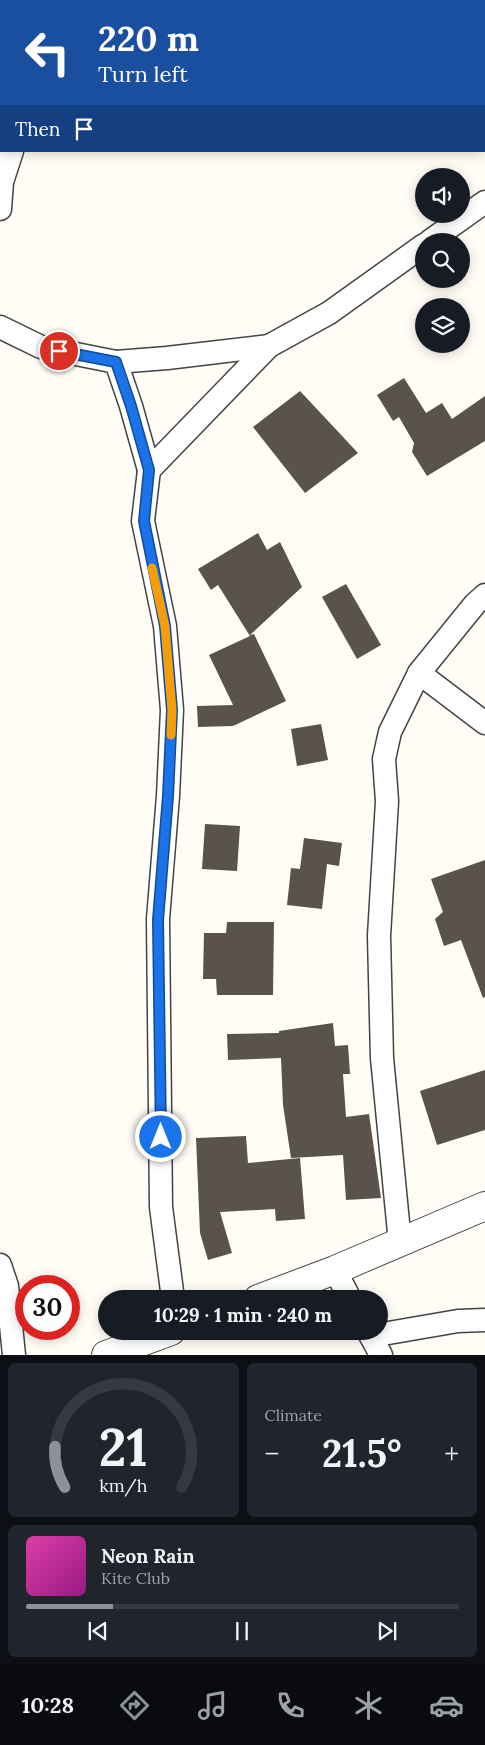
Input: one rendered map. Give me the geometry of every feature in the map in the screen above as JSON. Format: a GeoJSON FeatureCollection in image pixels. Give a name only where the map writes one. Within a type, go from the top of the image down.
{"type":"FeatureCollection","features":[{"type":"Feature","properties":{"kind":"street"},"geometry":{"type":"LineString","coordinates":[[0,209],[2,182],[12,152]]}},
{"type":"Feature","properties":{"kind":"street"},"geometry":{"type":"LineString","coordinates":[[441,233],[485,202]]}},
{"type":"Feature","properties":{"kind":"street"},"geometry":{"type":"LineString","coordinates":[[149,470],[269,346],[329,313],[415,251]]}},
{"type":"Feature","properties":{"kind":"street"},"geometry":{"type":"LineString","coordinates":[[0,327],[40,347],[116,362],[269,346]]}},
{"type":"Feature","properties":{"kind":"street"},"geometry":{"type":"LineString","coordinates":[[116,362],[149,470],[144,521],[165,626],[172,710],[168,796],[158,920],[161,1207],[172,1290]]}},
{"type":"Feature","properties":{"kind":"street"},"geometry":{"type":"LineString","coordinates":[[400,1243],[382,1058],[379,936],[387,801],[384,760],[390,732],[419,673],[475,604],[485,595]]}},
{"type":"Feature","properties":{"kind":"street"},"geometry":{"type":"LineString","coordinates":[[419,673],[485,723]]}},
{"type":"Feature","properties":{"kind":"street"},"geometry":{"type":"LineString","coordinates":[[282,1290],[335,1270],[485,1206]]}},
{"type":"Feature","properties":{"kind":"street"},"geometry":{"type":"LineString","coordinates":[[0,1264],[7,1286],[14,1355]]}},
{"type":"Feature","properties":{"kind":"street"},"geometry":{"type":"LineString","coordinates":[[335,1270],[345,1290]]}},
{"type":"Feature","properties":{"kind":"street"},"geometry":{"type":"LineString","coordinates":[[373,1341],[458,1321],[485,1320]]}},
{"type":"Feature","properties":{"kind":"street"},"geometry":{"type":"LineString","coordinates":[[112,1354],[148,1340]]}},
{"type":"Feature","properties":{"kind":"building"},"geometry":{"type":"Polygon","coordinates":[[[404,378],[426,413],[442,403],[452,419],[485,396],[485,441],[427,476],[412,452],[414,443],[399,417],[393,421],[377,395],[404,378]]]}},
{"type":"Feature","properties":{"kind":"building"},"geometry":{"type":"Polygon","coordinates":[[[300,391],[358,453],[305,493],[253,427],[300,391]]]}},
{"type":"Feature","properties":{"kind":"building"},"geometry":{"type":"Polygon","coordinates":[[[258,533],[267,550],[280,542],[302,587],[250,635],[254,634],[286,701],[233,726],[198,727],[197,706],[233,705],[209,655],[250,636],[218,585],[211,590],[198,569],[258,533]]]}},
{"type":"Feature","properties":{"kind":"building"},"geometry":{"type":"Polygon","coordinates":[[[346,584],[381,645],[357,659],[322,597],[346,584]]]}},
{"type":"Feature","properties":{"kind":"building"},"geometry":{"type":"Polygon","coordinates":[[[321,724],[328,760],[297,766],[291,729],[321,724]]]}},
{"type":"Feature","properties":{"kind":"building"},"geometry":{"type":"Polygon","coordinates":[[[205,824],[240,826],[237,871],[202,869],[205,824]]]}},
{"type":"Feature","properties":{"kind":"building"},"geometry":{"type":"Polygon","coordinates":[[[304,838],[342,843],[339,866],[327,864],[322,909],[287,905],[291,868],[300,869],[304,838]]]}},
{"type":"Feature","properties":{"kind":"building"},"geometry":{"type":"Polygon","coordinates":[[[485,860],[485,997],[483,998],[461,940],[444,946],[435,919],[443,912],[431,879],[485,860]]]}},
{"type":"Feature","properties":{"kind":"building"},"geometry":{"type":"Polygon","coordinates":[[[227,922],[274,922],[273,995],[217,995],[216,979],[203,979],[204,933],[226,933],[227,922]]]}},
{"type":"Feature","properties":{"kind":"building"},"geometry":{"type":"Polygon","coordinates":[[[333,1023],[335,1046],[348,1045],[350,1074],[343,1074],[346,1117],[369,1114],[381,1198],[346,1200],[343,1155],[291,1158],[283,1105],[281,1058],[228,1060],[227,1034],[279,1033],[279,1031],[333,1023]]]}},
{"type":"Feature","properties":{"kind":"building"},"geometry":{"type":"Polygon","coordinates":[[[485,1070],[485,1130],[437,1145],[420,1091],[485,1070]]]}},
{"type":"Feature","properties":{"kind":"building"},"geometry":{"type":"Polygon","coordinates":[[[246,1136],[248,1163],[300,1158],[305,1219],[276,1221],[275,1209],[220,1212],[232,1253],[208,1260],[200,1233],[196,1138],[246,1136]]]}},
{"type":"Feature","properties":{"kind":"slow traffic"},"geometry":{"type":"LineString","coordinates":[[152,568],[165,626],[172,710],[171,735]]}},
{"type":"Feature","properties":{"kind":"route"},"geometry":{"type":"LineString","coordinates":[[59,351],[116,362],[149,470],[144,521],[165,626],[172,710],[168,796],[158,920],[161,1137]]}}]}
